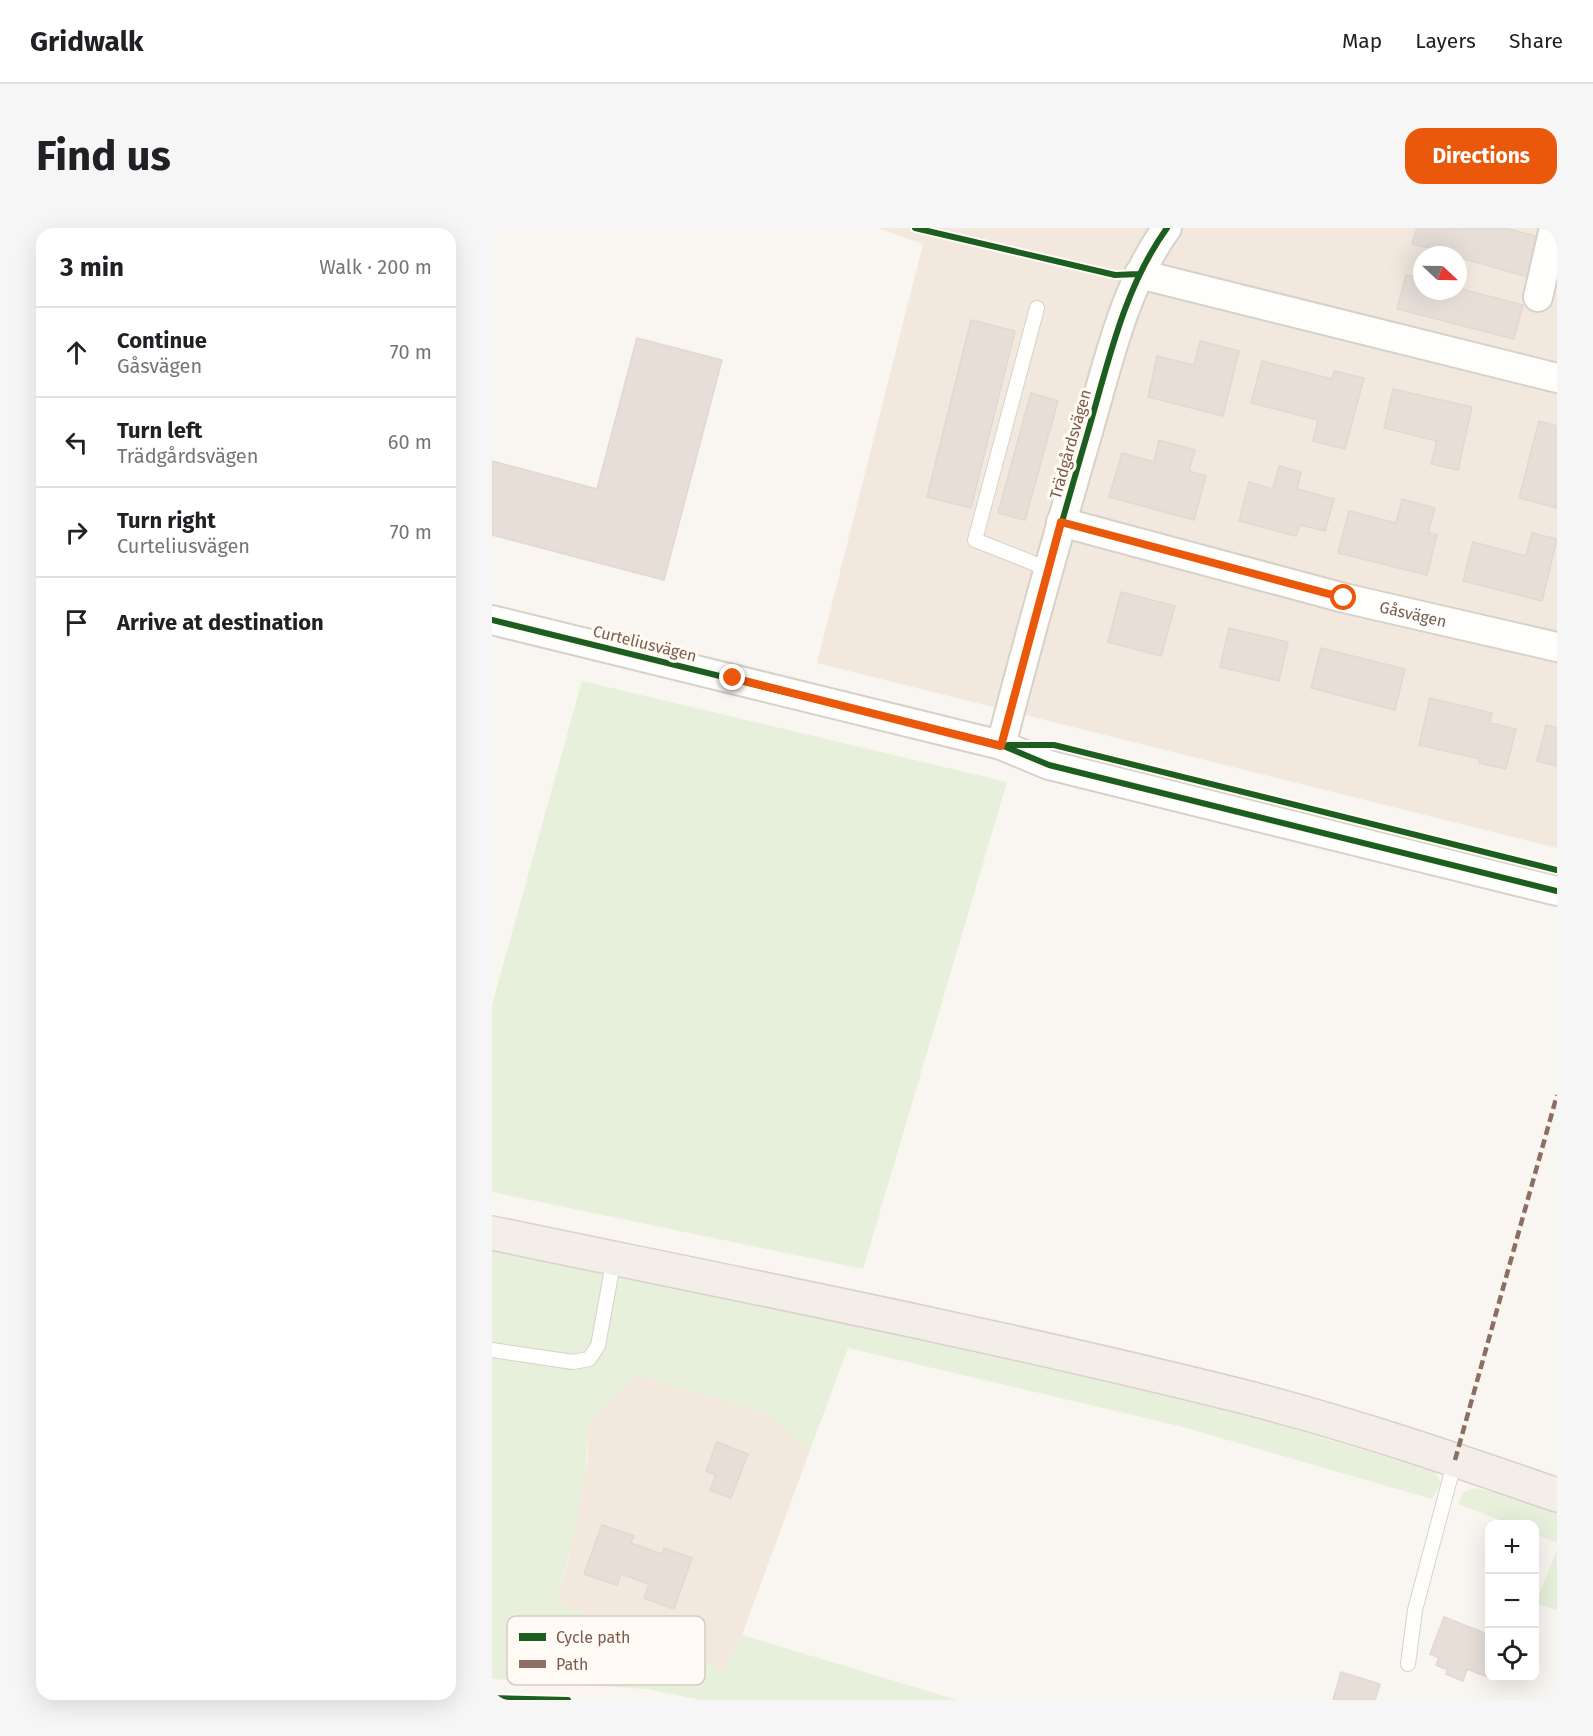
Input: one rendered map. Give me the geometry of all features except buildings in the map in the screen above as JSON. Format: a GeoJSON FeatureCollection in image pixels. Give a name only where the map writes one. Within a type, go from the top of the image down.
{"type":"FeatureCollection","features":[{"type":"Feature","properties":{"kind":"main road"},"geometry":{"type":"LineString","coordinates":[[492,1233],[916,1321],[1243,1396],[1455,1460],[1557,1495]]}},
{"type":"Feature","properties":{"kind":"street","name":"Trädgårdsvägen"},"geometry":{"type":"LineString","coordinates":[[1001,746],[1061,522],[1125,306],[1139,274],[1167,228]]}},
{"type":"Feature","properties":{"kind":"street"},"geometry":{"type":"LineString","coordinates":[[1538,297],[1554,228]]}},
{"type":"Feature","properties":{"kind":"street"},"geometry":{"type":"LineString","coordinates":[[1139,274],[1557,378]]}},
{"type":"Feature","properties":{"kind":"street","name":"Gåsvägen"},"geometry":{"type":"LineString","coordinates":[[1061,522],[1344,598],[1557,647]]}},
{"type":"Feature","properties":{"kind":"street","name":"Curteliusvägen"},"geometry":{"type":"LineString","coordinates":[[492,620],[1001,746],[1049,765],[1557,891]]}},
{"type":"Feature","properties":{"kind":"lane"},"geometry":{"type":"LineString","coordinates":[[1037,308],[975,540],[1048,570]]}},
{"type":"Feature","properties":{"kind":"lane"},"geometry":{"type":"LineString","coordinates":[[492,1350],[573,1362],[589,1359],[598,1346],[614,1258]]}},
{"type":"Feature","properties":{"kind":"lane"},"geometry":{"type":"LineString","coordinates":[[1408,1664],[1415,1610],[1455,1460]]}},
{"type":"Feature","properties":{"kind":"shaded area"},"geometry":{"type":"Polygon","coordinates":[[[878,228],[1557,228],[1557,848],[817,663],[923,244],[878,228]]]}},
{"type":"Feature","properties":{"kind":"shaded area"},"geometry":{"type":"Polygon","coordinates":[[[635,1375],[767,1413],[810,1450],[742,1635],[724,1671],[705,1663],[705,1616],[590,1616],[556,1602],[567,1566],[588,1458],[588,1423],[635,1375]]]}},
{"type":"Feature","properties":{"kind":"green space"},"geometry":{"type":"Polygon","coordinates":[[[582,681],[1007,782],[863,1269],[492,1192],[492,1005],[582,681]]]}},
{"type":"Feature","properties":{"kind":"green space"},"geometry":{"type":"Polygon","coordinates":[[[492,1251],[642,1280],[1161,1393],[1247,1415],[1435,1472],[1441,1483],[1432,1499],[1179,1426],[848,1348],[810,1450],[767,1413],[635,1375],[588,1424],[585,1469],[578,1514],[556,1602],[590,1616],[507,1616],[507,1680],[492,1679],[492,1251]]]}},
{"type":"Feature","properties":{"kind":"green space"},"geometry":{"type":"Polygon","coordinates":[[[1474,1488],[1516,1497],[1557,1513],[1557,1543],[1539,1536],[1539,1520],[1500,1520],[1458,1504],[1464,1492],[1474,1488]]]}},
{"type":"Feature","properties":{"kind":"green space"},"geometry":{"type":"Polygon","coordinates":[[[1557,1550],[1557,1610],[1539,1605],[1539,1594],[1557,1550]]]}},
{"type":"Feature","properties":{"kind":"green space"},"geometry":{"type":"Polygon","coordinates":[[[742,1635],[957,1700],[701,1700],[647,1689],[585,1685],[705,1685],[705,1663],[724,1671],[742,1635]]]}},
{"type":"Feature","properties":{"kind":"marked path"},"geometry":{"type":"LineString","coordinates":[[1455,1460],[1557,1095]]}},
{"type":"Feature","properties":{"kind":"cycle path"},"geometry":{"type":"LineString","coordinates":[[915,228],[1115,275],[1139,274]]}},
{"type":"Feature","properties":{"kind":"cycle path"},"geometry":{"type":"LineString","coordinates":[[1001,745],[1118,328],[1139,276],[1167,228]]}},
{"type":"Feature","properties":{"kind":"cycle path"},"geometry":{"type":"LineString","coordinates":[[492,620],[1001,745],[1049,765],[1557,891]]}},
{"type":"Feature","properties":{"kind":"cycle path"},"geometry":{"type":"LineString","coordinates":[[1008,745],[1054,745],[1557,870]]}},
{"type":"Feature","properties":{"kind":"cycle path"},"geometry":{"type":"LineString","coordinates":[[492,1698],[568,1700]]}},
{"type":"Feature","properties":{"kind":"route"},"geometry":{"type":"LineString","coordinates":[[733,678],[1001,746],[1061,522],[1344,598]]}}]}
